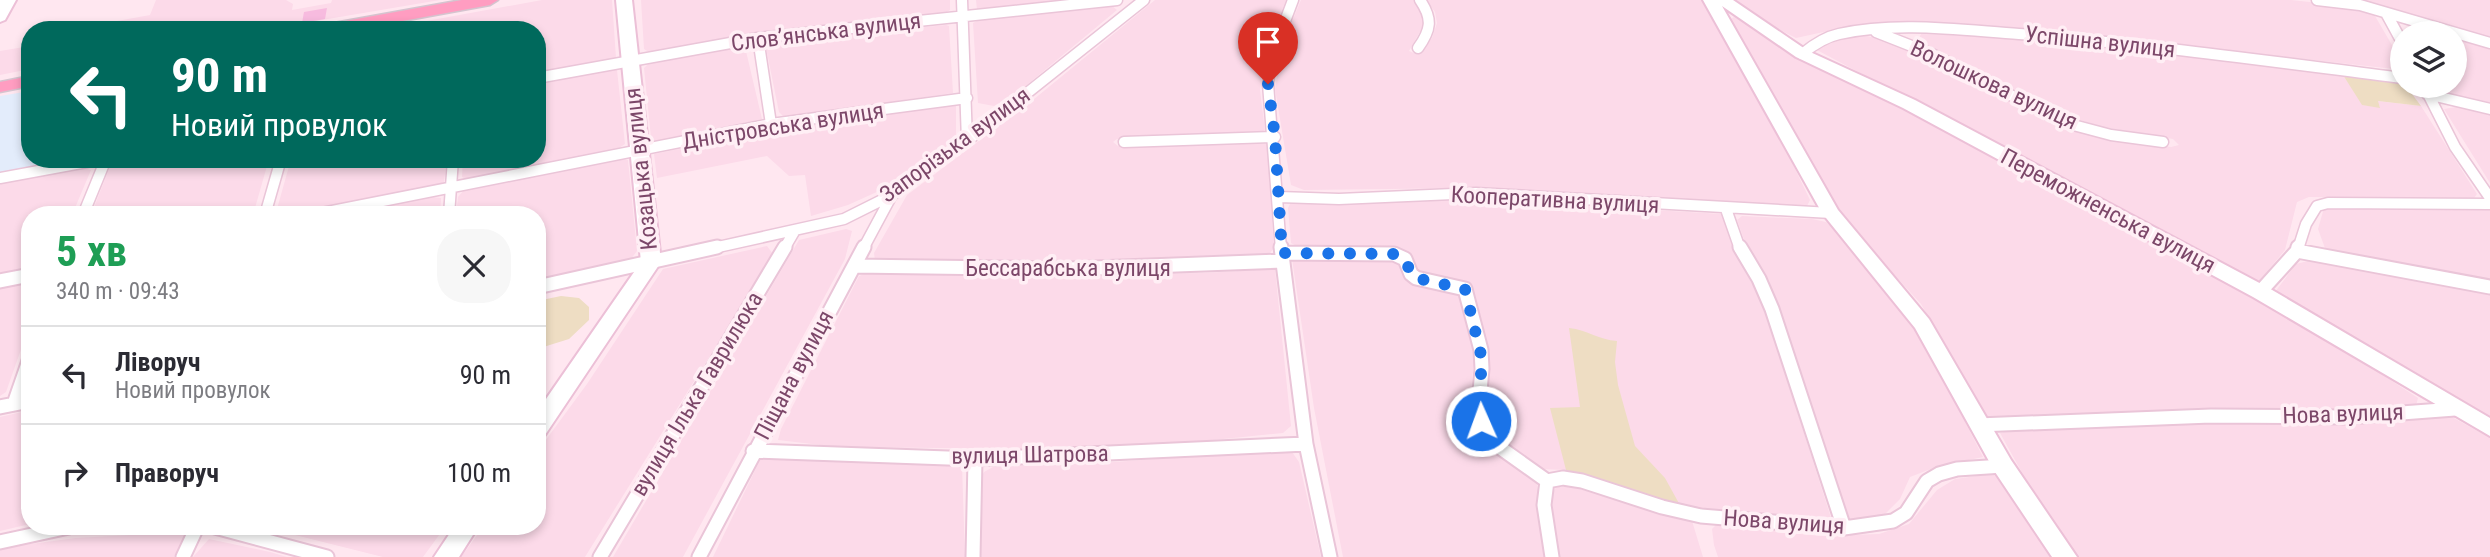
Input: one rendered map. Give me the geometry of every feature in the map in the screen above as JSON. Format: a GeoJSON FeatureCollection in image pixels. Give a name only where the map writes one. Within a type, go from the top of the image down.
{"type":"FeatureCollection","features":[{"type":"Feature","properties":{"kind":"main road"},"geometry":{"type":"LineString","coordinates":[[373,21],[490,0]]}},
{"type":"Feature","properties":{"kind":"main road"},"geometry":{"type":"LineString","coordinates":[[0,86],[21,82]]}},
{"type":"Feature","properties":{"kind":"street"},"geometry":{"type":"LineString","coordinates":[[0,17],[8,0]]}},
{"type":"Feature","properties":{"kind":"street","name":"Козацька вулиця"},"geometry":{"type":"LineString","coordinates":[[546,415],[651,262],[624,0]]}},
{"type":"Feature","properties":{"kind":"street"},"geometry":{"type":"LineString","coordinates":[[962,0],[967,141]]}},
{"type":"Feature","properties":{"kind":"street","name":"Словʼянська вулиця"},"geometry":{"type":"LineString","coordinates":[[546,76],[758,37],[1117,0]]}},
{"type":"Feature","properties":{"kind":"street","name":"Запорізька вулиця"},"geometry":{"type":"LineString","coordinates":[[546,285],[845,219],[892,195],[967,141],[1144,0]]}},
{"type":"Feature","properties":{"kind":"street"},"geometry":{"type":"LineString","coordinates":[[1293,0],[1270,61],[1268,84],[1275,137],[1282,257],[1306,444],[1330,557]]}},
{"type":"Feature","properties":{"kind":"street"},"geometry":{"type":"LineString","coordinates":[[1418,48],[1431,26],[1431,15],[1420,0]]}},
{"type":"Feature","properties":{"kind":"street"},"geometry":{"type":"LineString","coordinates":[[1711,0],[1831,213],[1922,324],[2003,466],[2065,557]]}},
{"type":"Feature","properties":{"kind":"street","name":"Переможненська вулиця"},"geometry":{"type":"LineString","coordinates":[[1723,0],[1802,54],[1909,104],[2260,292],[2490,428]]}},
{"type":"Feature","properties":{"kind":"street"},"geometry":{"type":"LineString","coordinates":[[2317,0],[2360,5],[2490,43]]}},
{"type":"Feature","properties":{"kind":"street"},"geometry":{"type":"LineString","coordinates":[[2386,13],[2390,21]]}},
{"type":"Feature","properties":{"kind":"street","name":"Успішна вулиця"},"geometry":{"type":"LineString","coordinates":[[1802,54],[1821,40],[1839,34],[1869,30],[1968,31],[2076,37],[2390,76]]}},
{"type":"Feature","properties":{"kind":"street","name":"Волошкова вулиця"},"geometry":{"type":"LineString","coordinates":[[1869,30],[1932,54],[2062,122],[2111,135],[2163,142]]}},
{"type":"Feature","properties":{"kind":"street"},"geometry":{"type":"LineString","coordinates":[[758,37],[771,124]]}},
{"type":"Feature","properties":{"kind":"street","name":"Дністровська вулиця"},"geometry":{"type":"LineString","coordinates":[[360,206],[771,124],[967,98]]}},
{"type":"Feature","properties":{"kind":"street"},"geometry":{"type":"LineString","coordinates":[[2430,98],[2455,147],[2490,198]]}},
{"type":"Feature","properties":{"kind":"street"},"geometry":{"type":"LineString","coordinates":[[2453,98],[2490,109]]}},
{"type":"Feature","properties":{"kind":"street"},"geometry":{"type":"LineString","coordinates":[[1124,142],[1275,137]]}},
{"type":"Feature","properties":{"kind":"street"},"geometry":{"type":"LineString","coordinates":[[0,178],[55,168]]}},
{"type":"Feature","properties":{"kind":"street"},"geometry":{"type":"LineString","coordinates":[[86,206],[101,168]]}},
{"type":"Feature","properties":{"kind":"street"},"geometry":{"type":"LineString","coordinates":[[268,206],[278,168]]}},
{"type":"Feature","properties":{"kind":"street"},"geometry":{"type":"LineString","coordinates":[[449,206],[452,168]]}},
{"type":"Feature","properties":{"kind":"street","name":"Кооперативна вулиця"},"geometry":{"type":"LineString","coordinates":[[1279,197],[1339,199],[1476,193],[1831,213]]}},
{"type":"Feature","properties":{"kind":"street","name":"Піщана вулиця"},"geometry":{"type":"LineString","coordinates":[[699,557],[892,195]]}},
{"type":"Feature","properties":{"kind":"street"},"geometry":{"type":"LineString","coordinates":[[2260,292],[2297,251],[2305,224],[2316,206],[2328,202],[2490,204]]}},
{"type":"Feature","properties":{"kind":"street"},"geometry":{"type":"LineString","coordinates":[[1726,209],[1741,251],[1759,279],[1772,309],[1844,528]]}},
{"type":"Feature","properties":{"kind":"street"},"geometry":{"type":"LineString","coordinates":[[845,219],[863,219],[873,229]]}},
{"type":"Feature","properties":{"kind":"street","name":"вулиця Ілька Гаврилюка"},"geometry":{"type":"LineString","coordinates":[[600,557],[794,232]]}},
{"type":"Feature","properties":{"kind":"street"},"geometry":{"type":"LineString","coordinates":[[2297,251],[2490,287]]}},
{"type":"Feature","properties":{"kind":"street","name":"Бессарабська вулиця"},"geometry":{"type":"LineString","coordinates":[[853,266],[1078,270],[1182,268],[1282,257],[1394,254],[1405,259],[1411,274],[1416,278],[1465,289],[1482,359],[1479,404],[1481,421],[1499,446],[1521,465],[1547,481]]}},
{"type":"Feature","properties":{"kind":"street"},"geometry":{"type":"LineString","coordinates":[[0,281],[21,277]]}},
{"type":"Feature","properties":{"kind":"street"},"geometry":{"type":"LineString","coordinates":[[7,406],[21,377]]}},
{"type":"Feature","properties":{"kind":"street","name":"Нова вулиця"},"geometry":{"type":"LineString","coordinates":[[1978,425],[2211,416],[2348,417],[2455,409]]}},
{"type":"Feature","properties":{"kind":"street","name":"вулиця Шатрова"},"geometry":{"type":"LineString","coordinates":[[754,450],[975,459],[1306,444]]}},
{"type":"Feature","properties":{"kind":"street"},"geometry":{"type":"LineString","coordinates":[[973,557],[975,459]]}},
{"type":"Feature","properties":{"kind":"street","name":"Нова вулиця"},"geometry":{"type":"LineString","coordinates":[[1547,481],[1563,478],[1582,481],[1662,508],[1701,516],[1844,528],[1893,521],[1906,513],[1927,481],[1939,474],[1957,469],[2003,466]]}},
{"type":"Feature","properties":{"kind":"street"},"geometry":{"type":"LineString","coordinates":[[1547,481],[1544,505],[1552,557]]}},
{"type":"Feature","properties":{"kind":"street"},"geometry":{"type":"LineString","coordinates":[[0,542],[32,535]]}},
{"type":"Feature","properties":{"kind":"street"},"geometry":{"type":"LineString","coordinates":[[183,557],[193,535]]}},
{"type":"Feature","properties":{"kind":"street"},"geometry":{"type":"LineString","coordinates":[[245,535],[327,557]]}},
{"type":"Feature","properties":{"kind":"street"},"geometry":{"type":"LineString","coordinates":[[446,557],[461,535]]}},
{"type":"Feature","properties":{"kind":"shaded area"},"geometry":{"type":"Polygon","coordinates":[[[156,0],[286,0],[293,4],[292,10],[331,3],[332,0],[440,0],[316,21],[117,21],[150,15],[156,0]]]}},
{"type":"Feature","properties":{"kind":"shaded area"},"geometry":{"type":"Polygon","coordinates":[[[542,0],[612,0],[616,58],[610,62],[546,73],[546,21],[426,21],[542,0]]]}},
{"type":"Feature","properties":{"kind":"shaded area"},"geometry":{"type":"Polygon","coordinates":[[[641,0],[950,0],[950,10],[945,13],[757,32],[649,52],[644,49],[641,0]]]}},
{"type":"Feature","properties":{"kind":"shaded area"},"geometry":{"type":"Polygon","coordinates":[[[976,0],[1078,0],[977,10],[976,0]]]}},
{"type":"Feature","properties":{"kind":"shaded area"},"geometry":{"type":"Polygon","coordinates":[[[1155,0],[1286,0],[1264,55],[1260,90],[1265,130],[1259,133],[1117,139],[1113,142],[1118,146],[1231,142],[1267,144],[1274,248],[1268,255],[1170,262],[1035,264],[875,261],[874,253],[907,195],[1028,104],[1155,0]]]}},
{"type":"Feature","properties":{"kind":"shaded area"},"geometry":{"type":"Polygon","coordinates":[[[1301,0],[1414,0],[1426,13],[1425,23],[1409,51],[1416,54],[1432,38],[1437,23],[1435,12],[1426,0],[1704,0],[1742,71],[1762,100],[1810,200],[1807,206],[1473,188],[1304,190],[1291,185],[1275,89],[1282,45],[1301,0]]]}},
{"type":"Feature","properties":{"kind":"shaded area"},"geometry":{"type":"Polygon","coordinates":[[[1733,0],[2291,0],[2356,7],[2375,16],[2390,42],[2390,69],[2077,34],[2005,29],[1851,26],[1796,38],[1760,20],[1733,0]]]}},
{"type":"Feature","properties":{"kind":"shaded area"},"geometry":{"type":"Polygon","coordinates":[[[2354,0],[2490,0],[2490,37],[2467,31],[2467,21],[2433,21],[2354,0]]]}},
{"type":"Feature","properties":{"kind":"shaded area"},"geometry":{"type":"Polygon","coordinates":[[[1111,5],[1117,10],[1010,99],[994,106],[978,103],[973,23],[979,20],[1111,5]]]}},
{"type":"Feature","properties":{"kind":"shaded area"},"geometry":{"type":"Polygon","coordinates":[[[1734,17],[2086,208],[2169,249],[2329,340],[2418,398],[2416,406],[2342,412],[2209,408],[1998,419],[1985,416],[1921,304],[1839,211],[1730,20],[1734,17]]]}},
{"type":"Feature","properties":{"kind":"shaded area"},"geometry":{"type":"Polygon","coordinates":[[[949,26],[953,93],[799,115],[783,116],[779,112],[765,43],[949,26]]]}},
{"type":"Feature","properties":{"kind":"shaded area"},"geometry":{"type":"Polygon","coordinates":[[[1921,34],[1997,36],[2095,45],[2343,75],[2363,105],[2380,107],[2377,101],[2421,106],[2477,194],[2474,198],[2309,197],[2297,202],[2285,250],[2260,280],[2252,281],[1815,49],[1847,37],[1864,35],[1927,57],[2099,135],[2171,147],[2179,145],[2173,139],[2103,127],[2048,110],[1923,46],[1918,40],[1921,34]]]}},
{"type":"Feature","properties":{"kind":"shaded area"},"geometry":{"type":"Polygon","coordinates":[[[2467,41],[2490,46],[2490,103],[2467,98],[2467,41]]]}},
{"type":"Feature","properties":{"kind":"shaded area"},"geometry":{"type":"Polygon","coordinates":[[[745,47],[762,119],[654,142],[651,138],[644,68],[650,62],[745,47]]]}},
{"type":"Feature","properties":{"kind":"shaded area"},"geometry":{"type":"Polygon","coordinates":[[[21,48],[21,71],[0,75],[0,51],[21,48]]]}},
{"type":"Feature","properties":{"kind":"shaded area"},"geometry":{"type":"Polygon","coordinates":[[[613,68],[617,70],[625,144],[619,148],[546,164],[546,80],[613,68]]]}},
{"type":"Feature","properties":{"kind":"shaded area"},"geometry":{"type":"Polygon","coordinates":[[[2343,75],[2390,80],[2390,98],[2415,98],[2421,106],[2378,101],[2380,108],[2362,105],[2343,75]]]}},
{"type":"Feature","properties":{"kind":"shaded area"},"geometry":{"type":"Polygon","coordinates":[[[21,92],[21,168],[25,168],[0,173],[0,96],[21,92]]]}},
{"type":"Feature","properties":{"kind":"shaded area"},"geometry":{"type":"Polygon","coordinates":[[[956,105],[956,139],[901,181],[848,205],[811,216],[805,175],[789,176],[767,156],[657,178],[654,154],[781,129],[956,105]]]}},
{"type":"Feature","properties":{"kind":"shaded area"},"geometry":{"type":"Polygon","coordinates":[[[2456,107],[2490,113],[2490,183],[2444,109],[2456,107]]]}},
{"type":"Feature","properties":{"kind":"shaded area"},"geometry":{"type":"Polygon","coordinates":[[[621,159],[628,160],[637,251],[631,259],[546,278],[546,206],[457,206],[458,197],[463,191],[621,159]]]}},
{"type":"Feature","properties":{"kind":"shaded area"},"geometry":{"type":"Polygon","coordinates":[[[83,168],[91,170],[76,206],[21,206],[21,270],[0,274],[0,183],[83,168]]]}},
{"type":"Feature","properties":{"kind":"shaded area"},"geometry":{"type":"Polygon","coordinates":[[[109,168],[266,168],[256,206],[95,206],[109,168]]]}},
{"type":"Feature","properties":{"kind":"shaded area"},"geometry":{"type":"Polygon","coordinates":[[[288,168],[446,168],[444,182],[437,185],[333,206],[278,206],[288,168]]]}},
{"type":"Feature","properties":{"kind":"shaded area"},"geometry":{"type":"Polygon","coordinates":[[[462,168],[526,168],[466,179],[462,177],[462,168]]]}},
{"type":"Feature","properties":{"kind":"shaded area"},"geometry":{"type":"Polygon","coordinates":[[[432,197],[441,198],[441,206],[384,206],[432,197]]]}},
{"type":"Feature","properties":{"kind":"shaded area"},"geometry":{"type":"Polygon","coordinates":[[[1462,199],[1722,214],[1734,251],[1763,304],[1832,521],[1702,510],[1664,502],[1566,470],[1541,469],[1513,452],[1495,428],[1484,405],[1468,285],[1457,280],[1417,274],[1411,257],[1300,248],[1291,243],[1288,208],[1291,202],[1331,205],[1462,199]]]}},
{"type":"Feature","properties":{"kind":"shaded area"},"geometry":{"type":"Polygon","coordinates":[[[2324,208],[2490,209],[2490,280],[2326,251],[2318,229],[2324,208]]]}},
{"type":"Feature","properties":{"kind":"shaded area"},"geometry":{"type":"Polygon","coordinates":[[[1742,216],[1812,219],[1826,222],[1836,230],[1918,330],[1983,457],[1936,467],[1910,477],[1900,499],[1885,514],[1864,520],[1848,520],[1802,389],[1769,280],[1747,248],[1737,220],[1742,216]]]}},
{"type":"Feature","properties":{"kind":"shaded area"},"geometry":{"type":"Polygon","coordinates":[[[846,229],[852,231],[845,259],[683,557],[613,557],[799,240],[846,229]]]}},
{"type":"Feature","properties":{"kind":"shaded area"},"geometry":{"type":"Polygon","coordinates":[[[767,246],[773,254],[585,557],[461,557],[477,535],[546,535],[546,440],[587,384],[663,269],[767,246]]]}},
{"type":"Feature","properties":{"kind":"shaded area"},"geometry":{"type":"Polygon","coordinates":[[[1392,257],[1401,262],[1404,272],[1459,294],[1475,359],[1472,378],[1473,418],[1481,438],[1507,462],[1537,481],[1544,557],[1343,557],[1314,408],[1292,259],[1392,257]]]}},
{"type":"Feature","properties":{"kind":"shaded area"},"geometry":{"type":"Polygon","coordinates":[[[2308,261],[2490,292],[2490,422],[2275,292],[2296,264],[2308,261]]]}},
{"type":"Feature","properties":{"kind":"shaded area"},"geometry":{"type":"Polygon","coordinates":[[[1275,269],[1291,426],[1283,433],[1184,443],[1048,449],[838,447],[778,440],[781,429],[859,276],[867,273],[983,276],[1203,273],[1275,269]]]}},
{"type":"Feature","properties":{"kind":"shaded area"},"geometry":{"type":"Polygon","coordinates":[[[21,283],[21,350],[6,392],[0,396],[0,287],[21,283]]]}},
{"type":"Feature","properties":{"kind":"shaded area"},"geometry":{"type":"Polygon","coordinates":[[[561,296],[579,298],[589,307],[589,320],[569,339],[546,346],[546,299],[561,296]]]}},
{"type":"Feature","properties":{"kind":"shaded area"},"geometry":{"type":"Polygon","coordinates":[[[1569,328],[1617,341],[1615,362],[1618,385],[1635,446],[1665,478],[1681,507],[1566,470],[1550,408],[1580,407],[1569,328]]]}},
{"type":"Feature","properties":{"kind":"shaded area"},"geometry":{"type":"Polygon","coordinates":[[[21,412],[21,526],[0,531],[0,417],[21,412]]]}},
{"type":"Feature","properties":{"kind":"shaded area"},"geometry":{"type":"Polygon","coordinates":[[[2452,417],[2490,438],[2490,557],[2076,557],[2030,487],[2000,433],[2013,430],[2206,421],[2354,423],[2452,417]]]}},
{"type":"Feature","properties":{"kind":"shaded area"},"geometry":{"type":"Polygon","coordinates":[[[1282,450],[1292,452],[1299,462],[1321,557],[978,557],[980,480],[984,472],[993,467],[1100,463],[1282,450]]]}},
{"type":"Feature","properties":{"kind":"shaded area"},"geometry":{"type":"Polygon","coordinates":[[[762,456],[962,465],[965,557],[713,557],[762,456]]]}},
{"type":"Feature","properties":{"kind":"shaded area"},"geometry":{"type":"Polygon","coordinates":[[[1991,474],[1999,477],[2054,557],[1718,557],[1714,545],[1712,529],[1716,525],[1821,536],[1879,534],[1909,524],[1937,490],[1955,479],[1991,474]]]}},
{"type":"Feature","properties":{"kind":"shaded area"},"geometry":{"type":"Polygon","coordinates":[[[1556,487],[1573,487],[1692,521],[1703,557],[1559,557],[1551,497],[1556,487]]]}},
{"type":"Feature","properties":{"kind":"shaded area"},"geometry":{"type":"Polygon","coordinates":[[[185,535],[174,557],[0,557],[0,548],[76,538],[185,535]]]}},
{"type":"Feature","properties":{"kind":"shaded area"},"geometry":{"type":"Polygon","coordinates":[[[295,535],[439,535],[423,557],[383,557],[295,535]]]}},
{"type":"Feature","properties":{"kind":"shaded area"},"geometry":{"type":"Polygon","coordinates":[[[209,539],[270,552],[287,557],[193,557],[209,539]]]}},
{"type":"Feature","properties":{"kind":"building"},"geometry":{"type":"Polygon","coordinates":[[[327,8],[325,19],[314,21],[302,21],[304,12],[327,8]]]}},
{"type":"Feature","properties":{"kind":"route"},"geometry":{"type":"LineString","coordinates":[[1268,84],[1275,137],[1282,253],[1394,254],[1405,259],[1411,274],[1416,278],[1465,289],[1482,359],[1479,404],[1481,421]]}}]}
